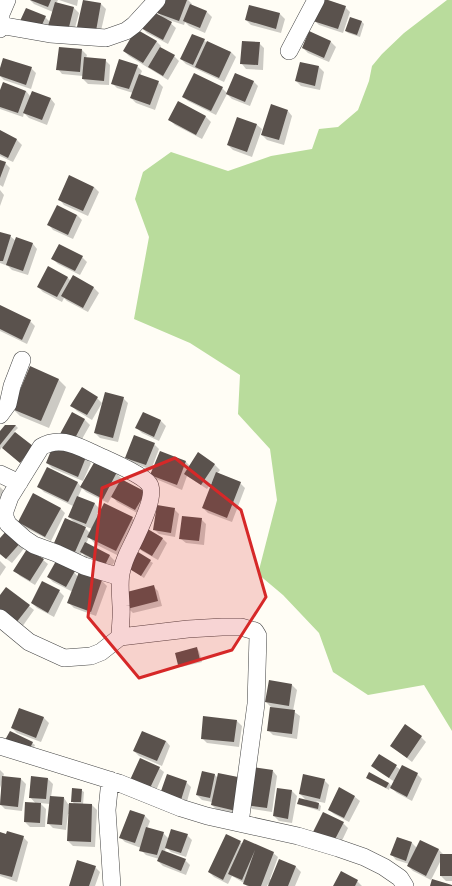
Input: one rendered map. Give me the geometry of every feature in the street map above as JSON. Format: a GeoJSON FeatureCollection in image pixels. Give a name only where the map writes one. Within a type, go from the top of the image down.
{"type":"FeatureCollection","features":[{"type":"Feature","properties":{"kind":"street"},"geometry":{"type":"LineString","coordinates":[[7,0],[1,14],[0,27],[50,34],[106,38],[126,31],[134,25],[157,0]]}},
{"type":"Feature","properties":{"kind":"street"},"geometry":{"type":"LineString","coordinates":[[289,51],[316,0]]}},
{"type":"Feature","properties":{"kind":"street"},"geometry":{"type":"LineString","coordinates":[[0,415],[8,404],[12,386],[22,360]]}},
{"type":"Feature","properties":{"kind":"street"},"geometry":{"type":"LineString","coordinates":[[120,576],[84,566],[34,545],[8,524],[5,517],[5,512],[10,497],[41,447],[55,441],[64,442],[82,448],[144,479],[151,488],[148,508],[120,576],[120,636]]}},
{"type":"Feature","properties":{"kind":"street"},"geometry":{"type":"LineString","coordinates":[[0,474],[19,483]]}},
{"type":"Feature","properties":{"kind":"street"},"geometry":{"type":"LineString","coordinates":[[0,618],[29,642],[64,658],[91,656],[101,652],[120,636],[222,627],[241,627],[255,631],[258,636],[256,704],[240,823]]}},
{"type":"Feature","properties":{"kind":"street"},"geometry":{"type":"LineString","coordinates":[[0,746],[110,780],[207,816],[298,836],[364,857],[384,867],[400,878],[405,886]]}},
{"type":"Feature","properties":{"kind":"street"},"geometry":{"type":"LineString","coordinates":[[110,780],[107,810],[112,886]]}},
{"type":"Feature","properties":{"kind":"highlighted area"},"geometry":{"type":"Polygon","coordinates":[[[175,458],[241,510],[266,597],[232,650],[139,678],[88,617],[102,488],[175,458]]]}},
{"type":"Feature","properties":{"kind":"green space"},"geometry":{"type":"Polygon","coordinates":[[[447,0],[452,0],[452,731],[424,685],[368,695],[333,672],[319,633],[283,595],[258,574],[277,500],[270,449],[238,414],[240,375],[190,343],[134,319],[149,237],[135,199],[143,172],[171,152],[228,171],[271,156],[312,149],[319,129],[338,127],[358,110],[369,81],[372,66],[382,54],[404,33],[447,0]]]}},
{"type":"Feature","properties":{"kind":"building"},"geometry":{"type":"Polygon","coordinates":[[[30,0],[51,0],[48,7],[30,0]]]}},
{"type":"Feature","properties":{"kind":"building"},"geometry":{"type":"Polygon","coordinates":[[[83,0],[101,3],[96,31],[77,27],[83,0]]]}},
{"type":"Feature","properties":{"kind":"building"},"geometry":{"type":"Polygon","coordinates":[[[161,0],[187,0],[179,21],[157,13],[161,0]]]}},
{"type":"Feature","properties":{"kind":"building"},"geometry":{"type":"Polygon","coordinates":[[[320,0],[328,0],[346,6],[338,29],[313,21],[320,0]]]}},
{"type":"Feature","properties":{"kind":"building"},"geometry":{"type":"Polygon","coordinates":[[[55,2],[74,7],[68,31],[48,26],[55,2]]]}},
{"type":"Feature","properties":{"kind":"building"},"geometry":{"type":"Polygon","coordinates":[[[190,4],[207,11],[200,28],[183,21],[190,4]]]}},
{"type":"Feature","properties":{"kind":"building"},"geometry":{"type":"Polygon","coordinates":[[[249,5],[280,13],[276,29],[245,20],[249,5]]]}},
{"type":"Feature","properties":{"kind":"building"},"geometry":{"type":"Polygon","coordinates":[[[26,8],[46,16],[40,29],[20,21],[26,8]]]}},
{"type":"Feature","properties":{"kind":"building"},"geometry":{"type":"Polygon","coordinates":[[[150,10],[172,22],[163,40],[141,28],[150,10]]]}},
{"type":"Feature","properties":{"kind":"building"},"geometry":{"type":"Polygon","coordinates":[[[350,17],[362,21],[357,35],[345,31],[350,17]]]}},
{"type":"Feature","properties":{"kind":"building"},"geometry":{"type":"Polygon","coordinates":[[[136,29],[157,41],[143,63],[123,51],[136,29]]]}},
{"type":"Feature","properties":{"kind":"building"},"geometry":{"type":"Polygon","coordinates":[[[309,31],[331,41],[324,58],[302,48],[309,31]]]}},
{"type":"Feature","properties":{"kind":"building"},"geometry":{"type":"Polygon","coordinates":[[[192,34],[205,39],[193,65],[180,59],[192,34]]]}},
{"type":"Feature","properties":{"kind":"building"},"geometry":{"type":"Polygon","coordinates":[[[207,41],[231,52],[219,78],[195,67],[207,41]]]}},
{"type":"Feature","properties":{"kind":"building"},"geometry":{"type":"Polygon","coordinates":[[[242,41],[260,42],[258,65],[240,64],[242,41]]]}},
{"type":"Feature","properties":{"kind":"building"},"geometry":{"type":"Polygon","coordinates":[[[59,47],[82,49],[80,72],[56,70],[59,47]]]}},
{"type":"Feature","properties":{"kind":"building"},"geometry":{"type":"Polygon","coordinates":[[[160,47],[175,55],[163,76],[148,67],[160,47]]]}},
{"type":"Feature","properties":{"kind":"building"},"geometry":{"type":"Polygon","coordinates":[[[84,57],[106,59],[104,81],[82,79],[84,57]]]}},
{"type":"Feature","properties":{"kind":"building"},"geometry":{"type":"Polygon","coordinates":[[[3,58],[32,67],[26,85],[0,76],[0,68],[3,58]]]}},
{"type":"Feature","properties":{"kind":"building"},"geometry":{"type":"Polygon","coordinates":[[[119,59],[138,65],[129,89],[111,84],[119,59]]]}},
{"type":"Feature","properties":{"kind":"building"},"geometry":{"type":"Polygon","coordinates":[[[300,62],[319,66],[315,86],[295,81],[300,62]]]}},
{"type":"Feature","properties":{"kind":"building"},"geometry":{"type":"Polygon","coordinates":[[[194,73],[223,87],[211,111],[182,97],[194,73]]]}},
{"type":"Feature","properties":{"kind":"building"},"geometry":{"type":"Polygon","coordinates":[[[235,73],[254,81],[245,102],[226,94],[235,73]]]}},
{"type":"Feature","properties":{"kind":"building"},"geometry":{"type":"Polygon","coordinates":[[[139,74],[159,81],[150,105],[130,98],[139,74]]]}},
{"type":"Feature","properties":{"kind":"building"},"geometry":{"type":"Polygon","coordinates":[[[3,82],[26,91],[18,113],[0,107],[0,90],[3,82]]]}},
{"type":"Feature","properties":{"kind":"building"},"geometry":{"type":"Polygon","coordinates":[[[32,91],[51,98],[42,120],[23,113],[32,91]]]}},
{"type":"Feature","properties":{"kind":"building"},"geometry":{"type":"Polygon","coordinates":[[[178,101],[206,116],[196,135],[168,120],[178,101]]]}},
{"type":"Feature","properties":{"kind":"building"},"geometry":{"type":"Polygon","coordinates":[[[271,104],[288,110],[279,140],[261,135],[271,104]]]}},
{"type":"Feature","properties":{"kind":"building"},"geometry":{"type":"Polygon","coordinates":[[[237,117],[257,124],[247,152],[227,145],[237,117]]]}},
{"type":"Feature","properties":{"kind":"building"},"geometry":{"type":"Polygon","coordinates":[[[0,130],[17,139],[8,158],[0,154],[0,130]]]}},
{"type":"Feature","properties":{"kind":"building"},"geometry":{"type":"Polygon","coordinates":[[[0,160],[6,162],[0,178],[0,160]]]}},
{"type":"Feature","properties":{"kind":"building"},"geometry":{"type":"Polygon","coordinates":[[[69,175],[94,187],[83,211],[58,200],[69,175]]]}},
{"type":"Feature","properties":{"kind":"building"},"geometry":{"type":"Polygon","coordinates":[[[57,205],[77,215],[68,235],[47,225],[57,205]]]}},
{"type":"Feature","properties":{"kind":"building"},"geometry":{"type":"Polygon","coordinates":[[[0,232],[11,235],[3,261],[0,261],[0,232]]]}},
{"type":"Feature","properties":{"kind":"building"},"geometry":{"type":"Polygon","coordinates":[[[16,237],[33,243],[23,271],[6,265],[16,237]]]}},
{"type":"Feature","properties":{"kind":"building"},"geometry":{"type":"Polygon","coordinates":[[[59,244],[83,256],[75,271],[51,259],[59,244]]]}},
{"type":"Feature","properties":{"kind":"building"},"geometry":{"type":"Polygon","coordinates":[[[48,266],[68,277],[57,297],[37,287],[48,266]]]}},
{"type":"Feature","properties":{"kind":"building"},"geometry":{"type":"Polygon","coordinates":[[[73,275],[94,287],[83,308],[61,296],[73,275]]]}},
{"type":"Feature","properties":{"kind":"building"},"geometry":{"type":"Polygon","coordinates":[[[0,305],[31,320],[22,340],[0,329],[0,305]]]}},
{"type":"Feature","properties":{"kind":"building"},"geometry":{"type":"Polygon","coordinates":[[[30,366],[59,379],[41,421],[12,409],[30,366]]]}},
{"type":"Feature","properties":{"kind":"building"},"geometry":{"type":"Polygon","coordinates":[[[82,387],[98,397],[87,415],[70,406],[82,387]]]}},
{"type":"Feature","properties":{"kind":"building"},"geometry":{"type":"Polygon","coordinates":[[[105,392],[124,397],[113,438],[94,433],[105,392]]]}},
{"type":"Feature","properties":{"kind":"building"},"geometry":{"type":"Polygon","coordinates":[[[72,412],[85,419],[73,442],[60,434],[72,412]]]}},
{"type":"Feature","properties":{"kind":"building"},"geometry":{"type":"Polygon","coordinates":[[[143,412],[161,420],[154,437],[135,428],[143,412]]]}},
{"type":"Feature","properties":{"kind":"building"},"geometry":{"type":"Polygon","coordinates":[[[5,425],[16,425],[0,445],[0,431],[5,425]]]}},
{"type":"Feature","properties":{"kind":"building"},"geometry":{"type":"Polygon","coordinates":[[[15,432],[33,446],[20,463],[2,448],[15,432]]]}},
{"type":"Feature","properties":{"kind":"building"},"geometry":{"type":"Polygon","coordinates":[[[134,435],[155,443],[146,465],[125,458],[134,435]]]}},
{"type":"Feature","properties":{"kind":"building"},"geometry":{"type":"Polygon","coordinates":[[[54,443],[86,457],[78,477],[46,463],[54,443]]]}},
{"type":"Feature","properties":{"kind":"building"},"geometry":{"type":"Polygon","coordinates":[[[160,451],[186,461],[177,485],[150,475],[160,451]]]}},
{"type":"Feature","properties":{"kind":"building"},"geometry":{"type":"Polygon","coordinates":[[[198,452],[215,464],[201,485],[184,474],[198,452]]]}},
{"type":"Feature","properties":{"kind":"building"},"geometry":{"type":"Polygon","coordinates":[[[95,461],[117,472],[103,499],[80,487],[95,461]]]}},
{"type":"Feature","properties":{"kind":"building"},"geometry":{"type":"Polygon","coordinates":[[[47,467],[78,482],[68,502],[37,487],[47,467]]]}},
{"type":"Feature","properties":{"kind":"building"},"geometry":{"type":"Polygon","coordinates":[[[216,472],[241,482],[227,518],[202,508],[216,472]]]}},
{"type":"Feature","properties":{"kind":"building"},"geometry":{"type":"Polygon","coordinates":[[[121,479],[146,492],[135,510],[111,497],[121,479]]]}},
{"type":"Feature","properties":{"kind":"building"},"geometry":{"type":"Polygon","coordinates":[[[33,493],[61,508],[45,537],[18,522],[33,493]]]}},
{"type":"Feature","properties":{"kind":"building"},"geometry":{"type":"Polygon","coordinates":[[[77,496],[95,503],[86,524],[68,517],[77,496]]]}},
{"type":"Feature","properties":{"kind":"building"},"geometry":{"type":"Polygon","coordinates":[[[104,503],[133,517],[116,551],[87,537],[104,503]]]}},
{"type":"Feature","properties":{"kind":"building"},"geometry":{"type":"Polygon","coordinates":[[[157,505],[175,508],[171,533],[153,530],[157,505]]]}},
{"type":"Feature","properties":{"kind":"building"},"geometry":{"type":"Polygon","coordinates":[[[182,516],[202,518],[199,541],[179,539],[182,516]]]}},
{"type":"Feature","properties":{"kind":"building"},"geometry":{"type":"Polygon","coordinates":[[[65,518],[86,527],[75,552],[54,543],[65,518]]]}},
{"type":"Feature","properties":{"kind":"building"},"geometry":{"type":"Polygon","coordinates":[[[146,528],[163,538],[152,556],[135,546],[146,528]]]}},
{"type":"Feature","properties":{"kind":"building"},"geometry":{"type":"Polygon","coordinates":[[[8,529],[22,541],[6,559],[0,554],[0,538],[8,529]]]}},
{"type":"Feature","properties":{"kind":"building"},"geometry":{"type":"Polygon","coordinates":[[[85,542],[110,555],[105,565],[80,552],[85,542]]]}},
{"type":"Feature","properties":{"kind":"building"},"geometry":{"type":"Polygon","coordinates":[[[27,549],[44,559],[30,581],[13,571],[27,549]]]}},
{"type":"Feature","properties":{"kind":"building"},"geometry":{"type":"Polygon","coordinates":[[[138,552],[151,560],[141,576],[128,568],[138,552]]]}},
{"type":"Feature","properties":{"kind":"building"},"geometry":{"type":"Polygon","coordinates":[[[56,561],[75,571],[66,587],[47,577],[56,561]]]}},
{"type":"Feature","properties":{"kind":"building"},"geometry":{"type":"Polygon","coordinates":[[[79,572],[102,580],[91,612],[67,603],[79,572]]]}},
{"type":"Feature","properties":{"kind":"building"},"geometry":{"type":"Polygon","coordinates":[[[42,581],[60,590],[48,613],[31,603],[42,581]]]}},
{"type":"Feature","properties":{"kind":"building"},"geometry":{"type":"Polygon","coordinates":[[[154,585],[158,601],[127,609],[123,593],[154,585]]]}},
{"type":"Feature","properties":{"kind":"building"},"geometry":{"type":"Polygon","coordinates":[[[6,587],[30,605],[16,623],[0,611],[0,595],[6,587]]]}},
{"type":"Feature","properties":{"kind":"building"},"geometry":{"type":"Polygon","coordinates":[[[197,647],[200,660],[178,665],[175,653],[197,647]]]}},
{"type":"Feature","properties":{"kind":"building"},"geometry":{"type":"Polygon","coordinates":[[[269,680],[292,684],[289,706],[265,702],[269,680]]]}},
{"type":"Feature","properties":{"kind":"building"},"geometry":{"type":"Polygon","coordinates":[[[270,707],[295,710],[292,734],[267,731],[270,707]]]}},
{"type":"Feature","properties":{"kind":"building"},"geometry":{"type":"Polygon","coordinates":[[[19,708],[44,717],[36,738],[11,728],[19,708]]]}},
{"type":"Feature","properties":{"kind":"building"},"geometry":{"type":"Polygon","coordinates":[[[203,716],[237,720],[234,742],[201,739],[203,716]]]}},
{"type":"Feature","properties":{"kind":"building"},"geometry":{"type":"Polygon","coordinates":[[[405,724],[422,736],[407,758],[390,746],[405,724]]]}},
{"type":"Feature","properties":{"kind":"building"},"geometry":{"type":"Polygon","coordinates":[[[10,731],[33,742],[28,752],[5,740],[10,731]]]}},
{"type":"Feature","properties":{"kind":"building"},"geometry":{"type":"Polygon","coordinates":[[[142,731],[166,741],[157,761],[133,751],[142,731]]]}},
{"type":"Feature","properties":{"kind":"building"},"geometry":{"type":"Polygon","coordinates":[[[379,754],[397,765],[389,778],[371,766],[379,754]]]}},
{"type":"Feature","properties":{"kind":"building"},"geometry":{"type":"Polygon","coordinates":[[[140,758],[160,767],[150,788],[130,780],[140,758]]]}},
{"type":"Feature","properties":{"kind":"building"},"geometry":{"type":"Polygon","coordinates":[[[402,765],[418,773],[407,797],[390,788],[402,765]]]}},
{"type":"Feature","properties":{"kind":"building"},"geometry":{"type":"Polygon","coordinates":[[[252,767],[273,770],[267,808],[246,805],[252,767]]]}},
{"type":"Feature","properties":{"kind":"building"},"geometry":{"type":"Polygon","coordinates":[[[202,771],[215,774],[210,798],[196,795],[202,771]]]}},
{"type":"Feature","properties":{"kind":"building"},"geometry":{"type":"Polygon","coordinates":[[[369,772],[389,783],[386,788],[366,778],[369,772]]]}},
{"type":"Feature","properties":{"kind":"building"},"geometry":{"type":"Polygon","coordinates":[[[218,773],[243,778],[236,811],[211,805],[218,773]]]}},
{"type":"Feature","properties":{"kind":"building"},"geometry":{"type":"Polygon","coordinates":[[[167,774],[187,781],[181,800],[160,794],[167,774]]]}},
{"type":"Feature","properties":{"kind":"building"},"geometry":{"type":"Polygon","coordinates":[[[303,774],[325,779],[320,799],[299,794],[303,774]]]}},
{"type":"Feature","properties":{"kind":"building"},"geometry":{"type":"Polygon","coordinates":[[[2,776],[21,778],[18,807],[0,805],[2,776]]]}},
{"type":"Feature","properties":{"kind":"building"},"geometry":{"type":"Polygon","coordinates":[[[31,776],[48,778],[46,799],[29,798],[31,776]]]}},
{"type":"Feature","properties":{"kind":"building"},"geometry":{"type":"Polygon","coordinates":[[[339,787],[355,796],[344,818],[328,810],[339,787]]]}},
{"type":"Feature","properties":{"kind":"building"},"geometry":{"type":"Polygon","coordinates":[[[72,788],[82,789],[81,802],[71,802],[72,788]]]}},
{"type":"Feature","properties":{"kind":"building"},"geometry":{"type":"Polygon","coordinates":[[[277,788],[292,790],[288,819],[273,816],[277,788]]]}},
{"type":"Feature","properties":{"kind":"building"},"geometry":{"type":"Polygon","coordinates":[[[50,796],[64,797],[62,825],[47,824],[50,796]]]}},
{"type":"Feature","properties":{"kind":"building"},"geometry":{"type":"Polygon","coordinates":[[[299,798],[319,803],[318,809],[297,804],[299,798]]]}},
{"type":"Feature","properties":{"kind":"building"},"geometry":{"type":"Polygon","coordinates":[[[25,802],[41,803],[40,823],[24,822],[25,802]]]}},
{"type":"Feature","properties":{"kind":"building"},"geometry":{"type":"Polygon","coordinates":[[[69,803],[92,804],[91,842],[67,841],[69,803]]]}},
{"type":"Feature","properties":{"kind":"building"},"geometry":{"type":"Polygon","coordinates":[[[130,810],[145,815],[135,843],[119,838],[130,810]]]}},
{"type":"Feature","properties":{"kind":"building"},"geometry":{"type":"Polygon","coordinates":[[[323,812],[344,822],[333,843],[313,832],[323,812]]]}},
{"type":"Feature","properties":{"kind":"building"},"geometry":{"type":"Polygon","coordinates":[[[146,827],[164,832],[157,855],[139,851],[146,827]]]}},
{"type":"Feature","properties":{"kind":"building"},"geometry":{"type":"Polygon","coordinates":[[[171,829],[188,834],[181,853],[165,848],[171,829]]]}},
{"type":"Feature","properties":{"kind":"building"},"geometry":{"type":"Polygon","coordinates":[[[7,831],[24,836],[12,877],[0,874],[0,832],[6,834],[7,831]]]}},
{"type":"Feature","properties":{"kind":"building"},"geometry":{"type":"Polygon","coordinates":[[[226,834],[241,841],[223,880],[208,872],[226,834]]]}},
{"type":"Feature","properties":{"kind":"building"},"geometry":{"type":"Polygon","coordinates":[[[397,837],[412,842],[406,861],[390,855],[397,837]]]}},
{"type":"Feature","properties":{"kind":"building"},"geometry":{"type":"Polygon","coordinates":[[[244,839],[274,852],[261,886],[249,886],[243,884],[255,850],[242,880],[228,874],[244,839]]]}},
{"type":"Feature","properties":{"kind":"building"},"geometry":{"type":"Polygon","coordinates":[[[420,840],[439,849],[426,876],[407,866],[420,840]]]}},
{"type":"Feature","properties":{"kind":"building"},"geometry":{"type":"Polygon","coordinates":[[[162,850],[186,859],[181,871],[157,861],[162,850]]]}},
{"type":"Feature","properties":{"kind":"building"},"geometry":{"type":"Polygon","coordinates":[[[440,854],[452,854],[452,876],[440,876],[440,854]]]}},
{"type":"Feature","properties":{"kind":"building"},"geometry":{"type":"Polygon","coordinates":[[[279,859],[296,866],[288,886],[268,886],[279,859]]]}},
{"type":"Feature","properties":{"kind":"building"},"geometry":{"type":"Polygon","coordinates":[[[77,860],[96,866],[89,886],[69,886],[77,860]]]}},
{"type":"Feature","properties":{"kind":"building"},"geometry":{"type":"Polygon","coordinates":[[[341,871],[358,880],[355,886],[333,886],[341,871]]]}},
{"type":"Feature","properties":{"kind":"building"},"geometry":{"type":"Polygon","coordinates":[[[432,879],[452,885],[452,886],[430,886],[432,879]]]}}]}
